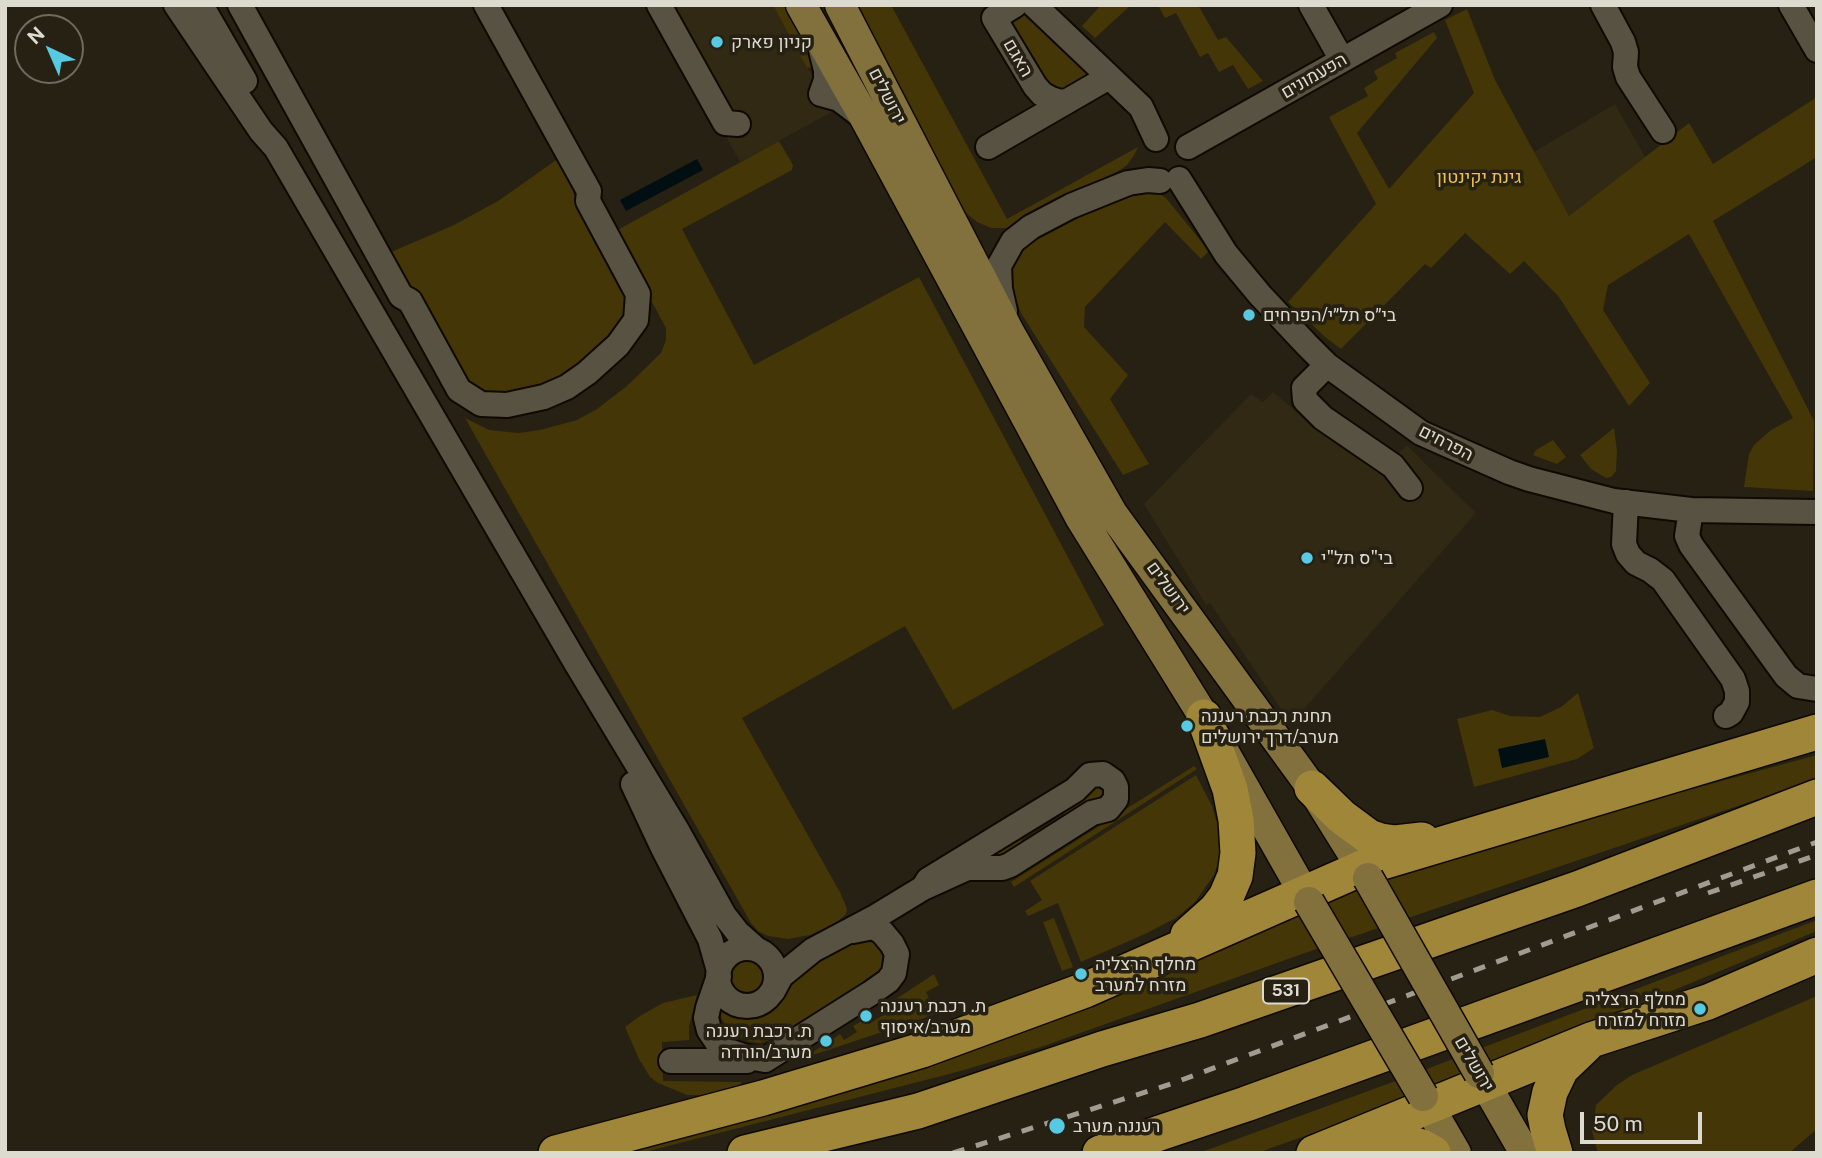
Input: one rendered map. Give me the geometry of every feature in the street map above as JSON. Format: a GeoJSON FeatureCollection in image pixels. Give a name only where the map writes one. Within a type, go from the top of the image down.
{"type":"FeatureCollection","features":[{"type":"Feature","properties":{"kind":"highway"},"geometry":{"type":"LineString","coordinates":[[1162,957],[1216,910],[1226,897],[1235,876],[1238,853],[1236,820],[1230,789],[1204,717]]}},
{"type":"Feature","properties":{"kind":"highway"},"geometry":{"type":"LineString","coordinates":[[556,1153],[763,1098],[922,1049],[1085,990],[1365,873],[1471,836],[1817,732]]}},
{"type":"Feature","properties":{"kind":"highway"},"geometry":{"type":"LineString","coordinates":[[1312,788],[1342,817],[1369,837],[1381,841],[1395,843],[1471,836]]}},
{"type":"Feature","properties":{"kind":"highway","name":"531"},"geometry":{"type":"LineString","coordinates":[[745,1153],[918,1111],[1102,1049],[1200,1020],[1577,889],[1817,797]]}},
{"type":"Feature","properties":{"kind":"highway"},"geometry":{"type":"LineString","coordinates":[[1100,1153],[1246,1104],[1817,897]]}},
{"type":"Feature","properties":{"kind":"highway"},"geometry":{"type":"LineString","coordinates":[[1314,1153],[1482,1078],[1708,1002],[1817,955]]}},
{"type":"Feature","properties":{"kind":"highway"},"geometry":{"type":"LineString","coordinates":[[1555,1153],[1545,1115],[1550,1092],[1561,1069],[1591,1040]]}},
{"type":"Feature","properties":{"kind":"highway"},"geometry":{"type":"LineString","coordinates":[[1333,1153],[1371,1144],[1402,1141],[1433,1153]]}},
{"type":"Feature","properties":{"kind":"main road","name":"ירושלים"},"geometry":{"type":"LineString","coordinates":[[801,5],[1074,506],[1204,717],[1456,1153]]}},
{"type":"Feature","properties":{"kind":"main road","name":"ירושלים"},"geometry":{"type":"LineString","coordinates":[[840,5],[1009,332],[1112,513],[1312,788],[1365,873],[1525,1153]]}},
{"type":"Feature","properties":{"kind":"street"},"geometry":{"type":"LineString","coordinates":[[176,5],[261,131],[276,148],[576,663],[678,832],[724,915],[737,933],[773,963],[776,972],[773,990]]}},
{"type":"Feature","properties":{"kind":"street"},"geometry":{"type":"LineString","coordinates":[[240,5],[401,296],[410,301],[459,390],[481,404],[507,405],[544,397],[567,387],[587,373],[618,345],[636,320],[638,294],[588,201],[589,191],[486,5]]}},
{"type":"Feature","properties":{"kind":"street"},"geometry":{"type":"LineString","coordinates":[[497,5],[549,100]]}},
{"type":"Feature","properties":{"kind":"street"},"geometry":{"type":"LineString","coordinates":[[659,5],[724,123],[738,124]]}},
{"type":"Feature","properties":{"kind":"street","name":"האגם"},"geometry":{"type":"LineString","coordinates":[[1016,5],[994,18],[1042,94],[1060,102],[1067,101]]}},
{"type":"Feature","properties":{"kind":"street"},"geometry":{"type":"LineString","coordinates":[[1034,5],[1141,107],[1156,139]]}},
{"type":"Feature","properties":{"kind":"street"},"geometry":{"type":"LineString","coordinates":[[1311,5],[1342,60]]}},
{"type":"Feature","properties":{"kind":"street","name":"הפעמונים"},"geometry":{"type":"LineString","coordinates":[[1188,147],[1440,5]]}},
{"type":"Feature","properties":{"kind":"street"},"geometry":{"type":"LineString","coordinates":[[1603,5],[1623,42],[1628,77],[1663,131]]}},
{"type":"Feature","properties":{"kind":"street"},"geometry":{"type":"LineString","coordinates":[[1791,5],[1816,48]]}},
{"type":"Feature","properties":{"kind":"street"},"geometry":{"type":"LineString","coordinates":[[202,7],[271,125],[276,148]]}},
{"type":"Feature","properties":{"kind":"street"},"geometry":{"type":"LineString","coordinates":[[988,147],[1110,77]]}},
{"type":"Feature","properties":{"kind":"street"},"geometry":{"type":"LineString","coordinates":[[1009,332],[1000,289],[999,266],[1013,241],[1031,227],[1071,206],[1128,183],[1170,180],[1188,170],[1188,147],[1183,141],[1165,136],[1156,139],[1149,146],[1144,158],[1148,171],[1154,177],[1170,180]]}},
{"type":"Feature","properties":{"kind":"street","name":"הפרחים"},"geometry":{"type":"LineString","coordinates":[[1170,180],[1260,295],[1327,365],[1421,433],[1480,461],[1529,479],[1614,501],[1691,510],[1817,512]]}},
{"type":"Feature","properties":{"kind":"street"},"geometry":{"type":"LineString","coordinates":[[1327,365],[1304,388],[1305,400],[1323,418],[1393,466],[1410,488]]}},
{"type":"Feature","properties":{"kind":"street"},"geometry":{"type":"LineString","coordinates":[[1626,502],[1624,544],[1628,554],[1663,580],[1733,679],[1737,702],[1726,716]]}},
{"type":"Feature","properties":{"kind":"street"},"geometry":{"type":"LineString","coordinates":[[1691,510],[1687,536],[1691,545],[1786,677],[1798,686],[1817,689]]}},
{"type":"Feature","properties":{"kind":"street"},"geometry":{"type":"LineString","coordinates":[[576,663],[662,846],[710,939],[724,994],[740,1005],[749,1006],[767,998],[781,976],[813,950],[923,888],[967,868],[1010,866],[1092,813],[1108,809],[1116,799],[1113,781],[1103,774],[1090,775],[1075,790],[928,880],[923,888]]}},
{"type":"Feature","properties":{"kind":"street"},"geometry":{"type":"LineString","coordinates":[[671,1061],[765,1060],[888,981],[894,973],[897,954],[882,932],[873,927],[841,935]]}},
{"type":"Feature","properties":{"kind":"street"},"geometry":{"type":"LineString","coordinates":[[765,1060],[728,1051],[709,1030],[706,1018],[708,1008],[723,962],[737,950],[747,948],[813,950]]}},
{"type":"Feature","properties":{"kind":"shaded area"},"geometry":{"type":"Polygon","coordinates":[[[654,5],[773,5],[832,112],[740,162],[654,5]]]}},
{"type":"Feature","properties":{"kind":"shaded area"},"geometry":{"type":"Polygon","coordinates":[[[1615,104],[1645,157],[1569,216],[1534,152],[1615,104]]]}},
{"type":"Feature","properties":{"kind":"shaded area"},"geometry":{"type":"Polygon","coordinates":[[[697,159],[703,170],[626,211],[620,200],[697,159]]]}},
{"type":"Feature","properties":{"kind":"shaded area","name":"בי\"ס תל\"י"},"geometry":{"type":"Polygon","coordinates":[[[1273,392],[1313,426],[1330,410],[1397,454],[1407,446],[1476,513],[1291,724],[1210,603],[1206,605],[1144,504],[1251,394],[1263,402],[1273,392]]]}},
{"type":"Feature","properties":{"kind":"shaded area"},"geometry":{"type":"Polygon","coordinates":[[[1545,739],[1549,757],[1502,768],[1498,749],[1545,739]]]}},
{"type":"Feature","properties":{"kind":"green space"},"geometry":{"type":"Polygon","coordinates":[[[773,5],[791,5],[819,61],[814,67],[807,68],[773,5]]]}},
{"type":"Feature","properties":{"kind":"green space"},"geometry":{"type":"Polygon","coordinates":[[[858,5],[891,5],[1007,219],[1138,147],[1133,157],[1118,171],[1007,228],[991,228],[977,222],[959,204],[858,5]]]}},
{"type":"Feature","properties":{"kind":"green space"},"geometry":{"type":"Polygon","coordinates":[[[1101,5],[1131,5],[1095,38],[1082,26],[1101,5]]]}},
{"type":"Feature","properties":{"kind":"green space"},"geometry":{"type":"Polygon","coordinates":[[[1158,5],[1198,5],[1218,40],[1226,37],[1263,81],[1248,89],[1233,65],[1219,72],[1208,53],[1200,57],[1176,13],[1165,18],[1158,5]]]}},
{"type":"Feature","properties":{"kind":"green space"},"geometry":{"type":"Polygon","coordinates":[[[1024,7],[1093,73],[1063,93],[1048,92],[1007,20],[1024,7]]]}},
{"type":"Feature","properties":{"kind":"green space","name":"גינת יקינטון"},"geometry":{"type":"Polygon","coordinates":[[[1467,9],[1495,80],[1569,216],[1689,123],[1713,164],[1817,97],[1817,157],[1713,221],[1814,421],[1813,491],[1744,487],[1749,454],[1754,445],[1771,430],[1793,418],[1689,234],[1608,285],[1603,310],[1650,383],[1629,406],[1559,297],[1524,261],[1510,274],[1465,233],[1431,268],[1425,264],[1341,349],[1288,302],[1376,204],[1329,117],[1368,96],[1364,88],[1378,79],[1374,71],[1397,58],[1395,53],[1434,32],[1437,38],[1357,133],[1389,189],[1474,93],[1445,20],[1467,9]]]}},
{"type":"Feature","properties":{"kind":"green space"},"geometry":{"type":"Polygon","coordinates":[[[779,141],[793,165],[792,170],[682,229],[754,365],[919,277],[1104,625],[953,710],[905,626],[742,718],[847,909],[846,914],[835,924],[810,935],[788,939],[768,936],[758,931],[751,923],[465,418],[489,430],[518,433],[540,430],[577,420],[597,409],[627,386],[661,353],[666,340],[666,328],[614,232],[779,141]]]}},
{"type":"Feature","properties":{"kind":"green space"},"geometry":{"type":"Polygon","coordinates":[[[562,156],[573,193],[628,296],[627,316],[612,337],[564,379],[516,393],[483,395],[466,385],[409,282],[403,279],[384,255],[454,225],[498,201],[562,156]]]}},
{"type":"Feature","properties":{"kind":"green space"},"geometry":{"type":"Polygon","coordinates":[[[1127,189],[1152,189],[1166,198],[1209,251],[1201,259],[1165,222],[1085,307],[1084,327],[1128,375],[1110,399],[1149,464],[1123,475],[1021,313],[1012,291],[1011,272],[1019,255],[1032,238],[1127,189]]]}},
{"type":"Feature","properties":{"kind":"green space"},"geometry":{"type":"Polygon","coordinates":[[[1614,428],[1616,471],[1606,478],[1591,469],[1580,455],[1614,428]]]}},
{"type":"Feature","properties":{"kind":"green space"},"geometry":{"type":"Polygon","coordinates":[[[1553,440],[1566,457],[1557,464],[1533,455],[1536,450],[1553,440]]]}},
{"type":"Feature","properties":{"kind":"green space"},"geometry":{"type":"Polygon","coordinates":[[[1578,693],[1594,748],[1577,759],[1474,787],[1457,719],[1492,710],[1510,716],[1540,717],[1561,707],[1578,693]]]}},
{"type":"Feature","properties":{"kind":"green space"},"geometry":{"type":"Polygon","coordinates":[[[1817,755],[1817,779],[1305,953],[1041,1047],[957,1072],[641,1153],[621,1153],[950,1060],[1401,868],[1817,755]]]}},
{"type":"Feature","properties":{"kind":"green space"},"geometry":{"type":"Polygon","coordinates":[[[1194,766],[1197,769],[1014,887],[1011,882],[1194,766]]]}},
{"type":"Feature","properties":{"kind":"green space"},"geometry":{"type":"Polygon","coordinates":[[[1196,775],[1212,806],[1220,833],[1220,857],[1214,875],[1195,902],[1176,918],[1081,962],[1058,903],[1028,916],[1025,911],[1042,900],[1030,881],[1196,775]]]}},
{"type":"Feature","properties":{"kind":"green space"},"geometry":{"type":"Polygon","coordinates":[[[1090,781],[1110,792],[1006,859],[981,858],[1022,831],[1021,844],[1064,816],[1065,803],[1090,781]]]}},
{"type":"Feature","properties":{"kind":"green space"},"geometry":{"type":"Polygon","coordinates":[[[1054,918],[1073,967],[1062,971],[1043,922],[1054,918]]]}},
{"type":"Feature","properties":{"kind":"green space"},"geometry":{"type":"Polygon","coordinates":[[[1817,920],[1817,931],[1390,1110],[1257,1153],[1199,1153],[1390,1083],[1817,920]]]}},
{"type":"Feature","properties":{"kind":"green space"},"geometry":{"type":"Polygon","coordinates":[[[868,938],[877,942],[882,952],[884,959],[880,970],[871,979],[774,1039],[760,1043],[747,1041],[732,1032],[722,1020],[721,1004],[737,1014],[762,1012],[778,1002],[783,990],[808,965],[855,941],[868,938]]]}},
{"type":"Feature","properties":{"kind":"green space"},"geometry":{"type":"Polygon","coordinates":[[[747,957],[760,963],[766,976],[760,989],[747,995],[734,989],[728,976],[734,963],[747,957]]]}},
{"type":"Feature","properties":{"kind":"green space"},"geometry":{"type":"Polygon","coordinates":[[[934,974],[939,985],[926,992],[936,1014],[804,1058],[840,1034],[844,1040],[857,1032],[853,1026],[865,1019],[869,1024],[899,1005],[896,999],[934,974]]]}},
{"type":"Feature","properties":{"kind":"green space"},"geometry":{"type":"Polygon","coordinates":[[[697,995],[689,1027],[689,1040],[662,1042],[663,1081],[741,1082],[741,1086],[706,1095],[687,1095],[650,1077],[639,1059],[625,1027],[663,1003],[697,995]]]}},
{"type":"Feature","properties":{"kind":"green space"},"geometry":{"type":"Polygon","coordinates":[[[1817,996],[1817,1129],[1789,1153],[1598,1153],[1592,1131],[1596,1105],[1617,1085],[1632,1075],[1817,996]]]}},
{"type":"Feature","properties":{"kind":"railway"},"geometry":{"type":"LineString","coordinates":[[953,1153],[1171,1084],[1817,842]]}},
{"type":"Feature","properties":{"kind":"railway"},"geometry":{"type":"LineString","coordinates":[[1708,893],[1817,855]]}},
{"type":"Feature","properties":{"kind":"place","name":"קניון פארק"},"geometry":{"type":"Point","coordinates":[717,42]}},
{"type":"Feature","properties":{"kind":"place","name":"בי״ס תל״י/הפרחים"},"geometry":{"type":"Point","coordinates":[1249,315]}},
{"type":"Feature","properties":{"kind":"place","name":"בי\"ס תל\"י"},"geometry":{"type":"Point","coordinates":[1307,558]}},
{"type":"Feature","properties":{"kind":"place","name":"תחנת רכבת רעננה מערב/דרך ירושלים"},"geometry":{"type":"Point","coordinates":[1187,726]}},
{"type":"Feature","properties":{"kind":"place","name":"מחלף הרצליה מזרח למערב"},"geometry":{"type":"Point","coordinates":[1081,974]}},
{"type":"Feature","properties":{"kind":"place","name":"מחלף הרצליה מזרח למזרח"},"geometry":{"type":"Point","coordinates":[1700,1009]}},
{"type":"Feature","properties":{"kind":"place","name":"ת. רכבת רעננה מערב/איסוף"},"geometry":{"type":"Point","coordinates":[866,1016]}},
{"type":"Feature","properties":{"kind":"place","name":"ת. רכבת רעננה מערב/הורדה"},"geometry":{"type":"Point","coordinates":[826,1041]}},
{"type":"Feature","properties":{"kind":"place","name":"רעננה מערב"},"geometry":{"type":"Point","coordinates":[1057,1126]}}]}
